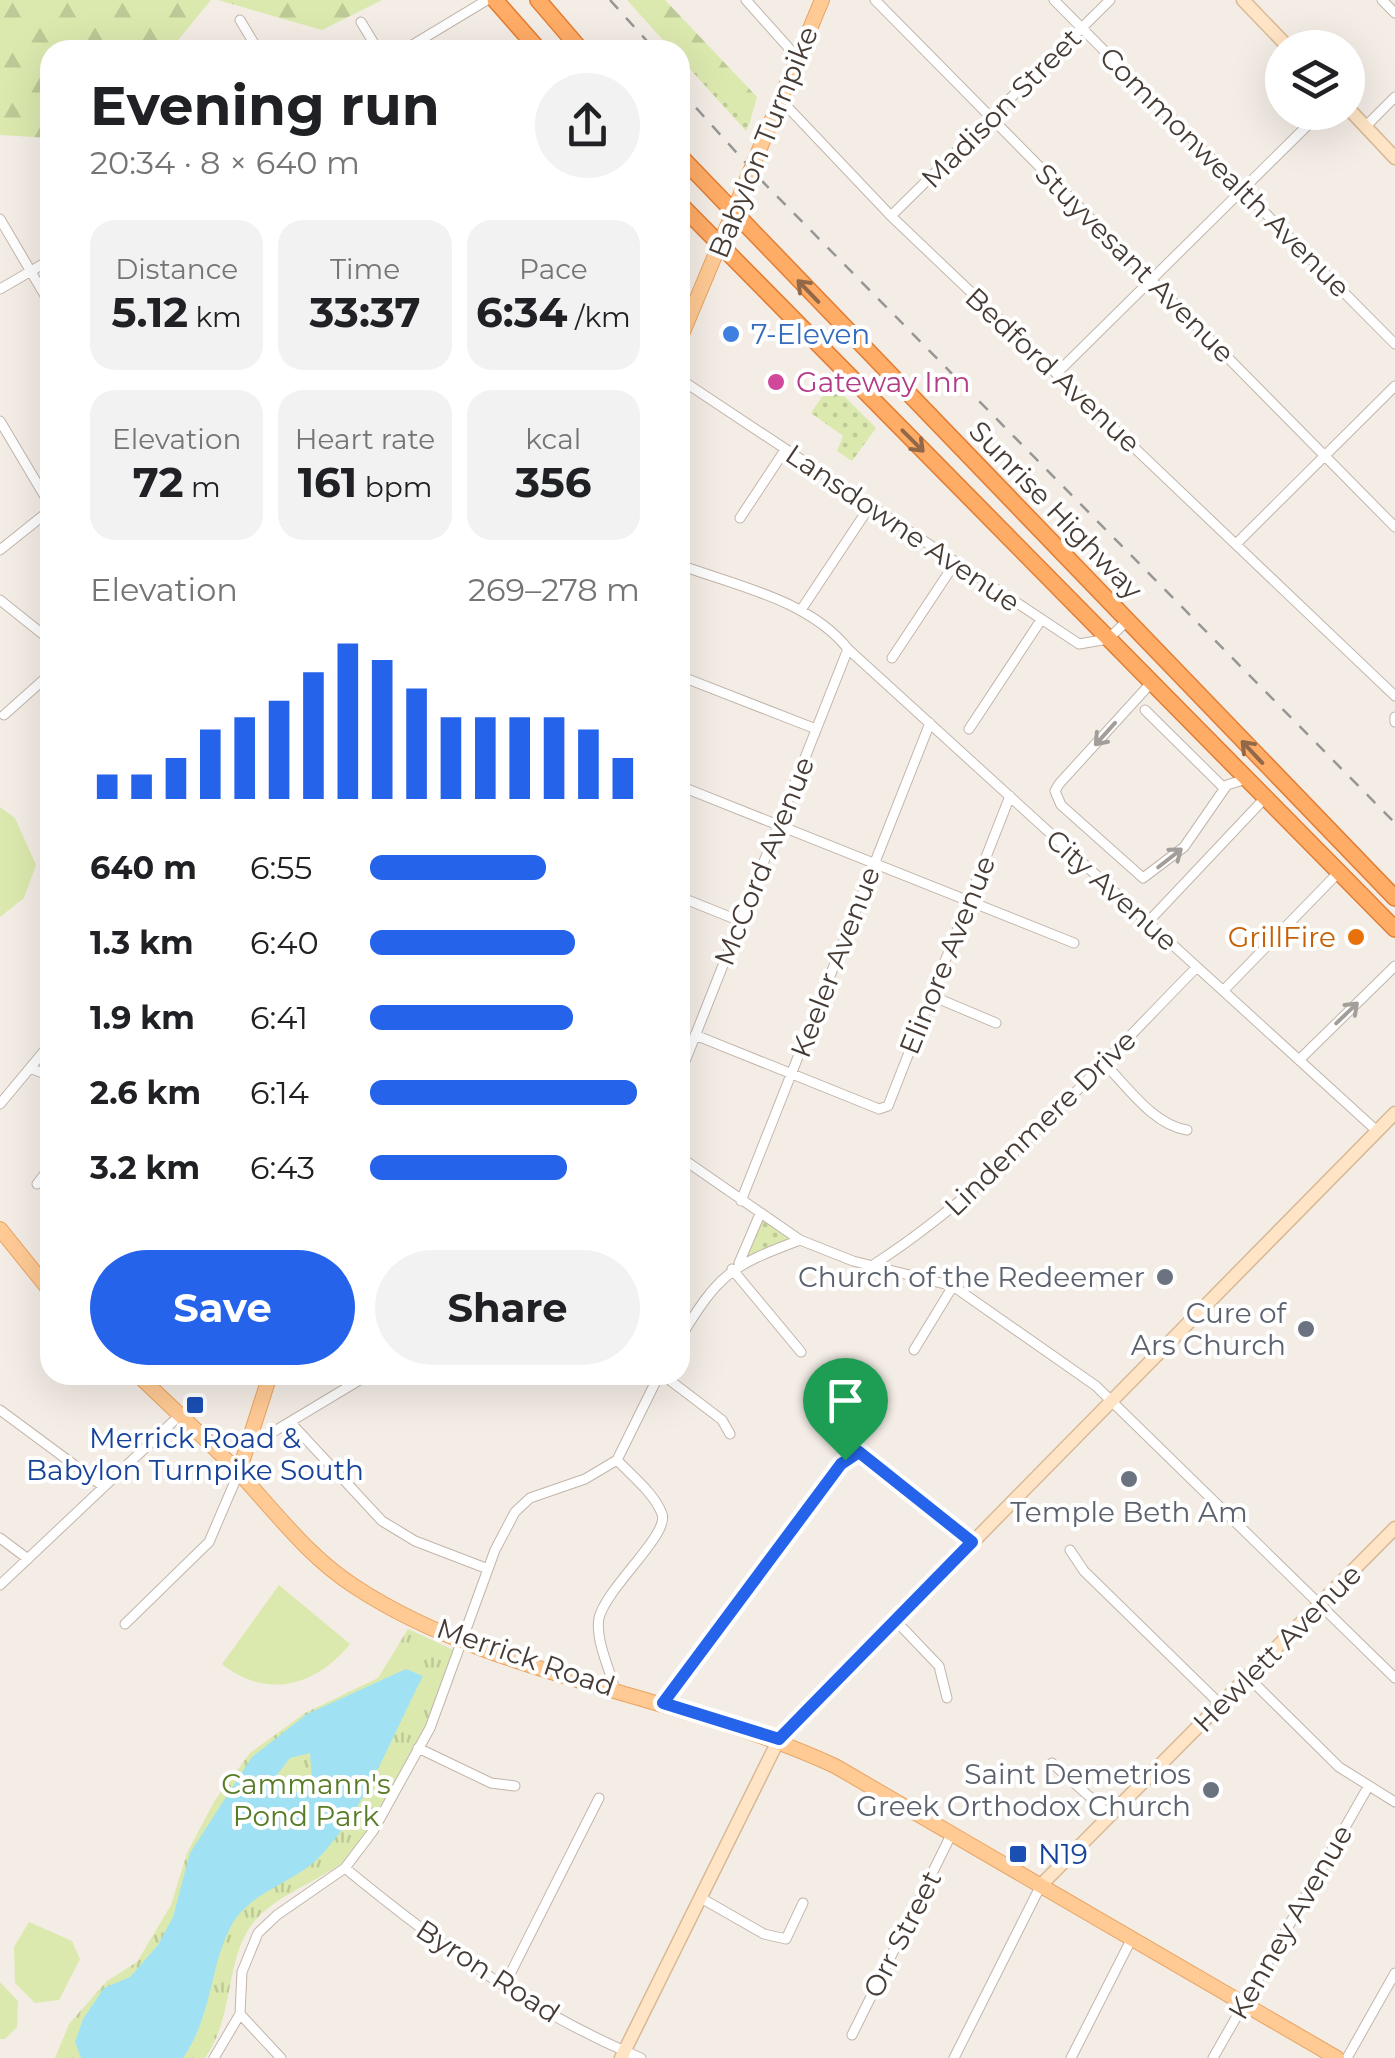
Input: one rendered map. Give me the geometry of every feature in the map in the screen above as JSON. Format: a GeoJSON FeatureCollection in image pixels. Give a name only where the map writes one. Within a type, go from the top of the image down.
{"type":"FeatureCollection","features":[{"type":"Feature","properties":{"kind":"highway"},"geometry":{"type":"LineString","coordinates":[[495,0],[531,40]]}},
{"type":"Feature","properties":{"kind":"highway"},"geometry":{"type":"LineString","coordinates":[[530,0],[551,15]]}},
{"type":"Feature","properties":{"kind":"highway"},"geometry":{"type":"LineString","coordinates":[[538,0],[572,40]]}},
{"type":"Feature","properties":{"kind":"highway","name":"Sunrise Highway"},"geometry":{"type":"LineString","coordinates":[[690,167],[1395,898]]}},
{"type":"Feature","properties":{"kind":"highway","name":"Sunrise Highway"},"geometry":{"type":"LineString","coordinates":[[690,214],[1395,929]]}},
{"type":"Feature","properties":{"kind":"main road","name":"Babylon Turnpike"},"geometry":{"type":"LineString","coordinates":[[690,314],[822,0]]}},
{"type":"Feature","properties":{"kind":"main road"},"geometry":{"type":"LineString","coordinates":[[0,1229],[40,1279]]}},
{"type":"Feature","properties":{"kind":"main road","name":"Merrick Road"},"geometry":{"type":"LineString","coordinates":[[148,1385],[336,1573],[388,1607],[464,1638],[779,1739],[842,1769],[1337,2058]]}},
{"type":"Feature","properties":{"kind":"main road"},"geometry":{"type":"LineString","coordinates":[[238,1472],[267,1385]]}},
{"type":"Feature","properties":{"kind":"street"},"geometry":{"type":"LineString","coordinates":[[421,40],[487,0]]}},
{"type":"Feature","properties":{"kind":"street"},"geometry":{"type":"LineString","coordinates":[[746,0],[796,56]]}},
{"type":"Feature","properties":{"kind":"street","name":"Stuyvesant Avenue"},"geometry":{"type":"LineString","coordinates":[[875,0],[1395,527]]}},
{"type":"Feature","properties":{"kind":"street","name":"Commonwealth Avenue"},"geometry":{"type":"LineString","coordinates":[[1054,0],[1395,344]]}},
{"type":"Feature","properties":{"kind":"street","name":"Madison Street"},"geometry":{"type":"LineString","coordinates":[[891,216],[1110,0]]}},
{"type":"Feature","properties":{"kind":"street"},"geometry":{"type":"LineString","coordinates":[[1243,0],[1272,30]]}},
{"type":"Feature","properties":{"kind":"street"},"geometry":{"type":"LineString","coordinates":[[1382,0],[1395,12]]}},
{"type":"Feature","properties":{"kind":"street"},"geometry":{"type":"LineString","coordinates":[[240,20],[252,40]]}},
{"type":"Feature","properties":{"kind":"street"},"geometry":{"type":"LineString","coordinates":[[362,22],[372,40]]}},
{"type":"Feature","properties":{"kind":"street","name":"Bedford Avenue"},"geometry":{"type":"LineString","coordinates":[[779,98],[891,216],[1395,696]]}},
{"type":"Feature","properties":{"kind":"street"},"geometry":{"type":"LineString","coordinates":[[1395,98],[1366,127],[1395,158]]}},
{"type":"Feature","properties":{"kind":"street"},"geometry":{"type":"LineString","coordinates":[[1057,373],[1302,130]]}},
{"type":"Feature","properties":{"kind":"street"},"geometry":{"type":"LineString","coordinates":[[0,219],[40,287]]}},
{"type":"Feature","properties":{"kind":"street"},"geometry":{"type":"LineString","coordinates":[[0,289],[40,266]]}},
{"type":"Feature","properties":{"kind":"street","name":"Lansdowne Avenue"},"geometry":{"type":"LineString","coordinates":[[690,386],[1079,644],[1108,639]]}},
{"type":"Feature","properties":{"kind":"street"},"geometry":{"type":"LineString","coordinates":[[1236,544],[1395,386]]}},
{"type":"Feature","properties":{"kind":"street"},"geometry":{"type":"LineString","coordinates":[[0,421],[40,491]]}},
{"type":"Feature","properties":{"kind":"street"},"geometry":{"type":"LineString","coordinates":[[740,518],[785,450]]}},
{"type":"Feature","properties":{"kind":"street"},"geometry":{"type":"LineString","coordinates":[[801,610],[870,506]]}},
{"type":"Feature","properties":{"kind":"street"},"geometry":{"type":"LineString","coordinates":[[0,550],[40,516]]}},
{"type":"Feature","properties":{"kind":"street"},"geometry":{"type":"LineString","coordinates":[[892,658],[955,563]]}},
{"type":"Feature","properties":{"kind":"street","name":"City Avenue"},"geometry":{"type":"LineString","coordinates":[[690,569],[801,610],[831,628],[848,648],[1377,1131]]}},
{"type":"Feature","properties":{"kind":"street"},"geometry":{"type":"LineString","coordinates":[[0,600],[40,632]]}},
{"type":"Feature","properties":{"kind":"street"},"geometry":{"type":"LineString","coordinates":[[969,729],[1042,620]]}},
{"type":"Feature","properties":{"kind":"street"},"geometry":{"type":"LineString","coordinates":[[1108,639],[1128,620]]}},
{"type":"Feature","properties":{"kind":"street","name":"McCord Avenue"},"geometry":{"type":"LineString","coordinates":[[690,1048],[848,648]]}},
{"type":"Feature","properties":{"kind":"street"},"geometry":{"type":"LineString","coordinates":[[690,680],[816,729]]}},
{"type":"Feature","properties":{"kind":"street"},"geometry":{"type":"LineString","coordinates":[[4,715],[40,683]]}},
{"type":"Feature","properties":{"kind":"street"},"geometry":{"type":"LineString","coordinates":[[1152,683],[1060,784],[1056,798],[1143,878],[1184,847],[1224,788],[1246,778]]}},
{"type":"Feature","properties":{"kind":"street"},"geometry":{"type":"LineString","coordinates":[[1146,710],[1224,788]]}},
{"type":"Feature","properties":{"kind":"street","name":"Keeler Avenue"},"geometry":{"type":"LineString","coordinates":[[741,1201],[930,723]]}},
{"type":"Feature","properties":{"kind":"street"},"geometry":{"type":"LineString","coordinates":[[690,790],[1074,943]]}},
{"type":"Feature","properties":{"kind":"street","name":"Elinore Avenue"},"geometry":{"type":"LineString","coordinates":[[791,1074],[879,1109],[888,1106],[1010,796]]}},
{"type":"Feature","properties":{"kind":"street"},"geometry":{"type":"LineString","coordinates":[[1148,922],[1265,798]]}},
{"type":"Feature","properties":{"kind":"street"},"geometry":{"type":"LineString","coordinates":[[1223,991],[1338,873]]}},
{"type":"Feature","properties":{"kind":"street"},"geometry":{"type":"LineString","coordinates":[[690,901],[740,921]]}},
{"type":"Feature","properties":{"kind":"street"},"geometry":{"type":"LineString","coordinates":[[1299,1060],[1395,966]]}},
{"type":"Feature","properties":{"kind":"street","name":"Lindenmere Drive"},"geometry":{"type":"LineString","coordinates":[[872,1265],[952,1211],[1196,967]]}},
{"type":"Feature","properties":{"kind":"street"},"geometry":{"type":"LineString","coordinates":[[932,996],[996,1023]]}},
{"type":"Feature","properties":{"kind":"street"},"geometry":{"type":"LineString","coordinates":[[695,1035],[791,1074]]}},
{"type":"Feature","properties":{"kind":"street"},"geometry":{"type":"LineString","coordinates":[[0,1104],[40,1056]]}},
{"type":"Feature","properties":{"kind":"street"},"geometry":{"type":"LineString","coordinates":[[1103,1062],[1160,1119],[1172,1128],[1186,1130]]}},
{"type":"Feature","properties":{"kind":"street"},"geometry":{"type":"LineString","coordinates":[[30,1068],[40,1072]]}},
{"type":"Feature","properties":{"kind":"street"},"geometry":{"type":"LineString","coordinates":[[623,2055],[779,1739],[1395,1114]]}},
{"type":"Feature","properties":{"kind":"street"},"geometry":{"type":"LineString","coordinates":[[690,1163],[800,1240],[872,1265],[954,1286],[1112,1400],[1395,1678]]}},
{"type":"Feature","properties":{"kind":"street"},"geometry":{"type":"LineString","coordinates":[[37,1184],[40,1180]]}},
{"type":"Feature","properties":{"kind":"street"},"geometry":{"type":"LineString","coordinates":[[735,1266],[760,1214]]}},
{"type":"Feature","properties":{"kind":"street"},"geometry":{"type":"LineString","coordinates":[[690,1321],[709,1290],[735,1266],[800,1240]]}},
{"type":"Feature","properties":{"kind":"street"},"geometry":{"type":"LineString","coordinates":[[735,1266],[802,1352]]}},
{"type":"Feature","properties":{"kind":"street"},"geometry":{"type":"LineString","coordinates":[[914,1350],[954,1286]]}},
{"type":"Feature","properties":{"kind":"street"},"geometry":{"type":"LineString","coordinates":[[248,1446],[352,1385]]}},
{"type":"Feature","properties":{"kind":"street"},"geometry":{"type":"LineString","coordinates":[[214,2058],[240,2014],[242,1972],[258,1933],[276,1915],[345,1868],[373,1831],[447,1688],[504,1531],[525,1502],[585,1479],[616,1460],[656,1385]]}},
{"type":"Feature","properties":{"kind":"street"},"geometry":{"type":"LineString","coordinates":[[675,1385],[722,1420],[730,1434]]}},
{"type":"Feature","properties":{"kind":"street"},"geometry":{"type":"LineString","coordinates":[[0,1410],[104,1487]]}},
{"type":"Feature","properties":{"kind":"street"},"geometry":{"type":"LineString","coordinates":[[0,1585],[180,1415]]}},
{"type":"Feature","properties":{"kind":"street"},"geometry":{"type":"LineString","coordinates":[[291,1423],[382,1521],[416,1542],[488,1570]]}},
{"type":"Feature","properties":{"kind":"street"},"geometry":{"type":"LineString","coordinates":[[663,1703],[849,1456],[867,1456],[972,1542]]}},
{"type":"Feature","properties":{"kind":"street"},"geometry":{"type":"LineString","coordinates":[[614,1687],[600,1637],[600,1618],[622,1576],[664,1522],[657,1504],[616,1460]]}},
{"type":"Feature","properties":{"kind":"street"},"geometry":{"type":"LineString","coordinates":[[124,1624],[204,1548],[218,1526],[238,1472]]}},
{"type":"Feature","properties":{"kind":"street","name":"Hewlett Avenue"},"geometry":{"type":"LineString","coordinates":[[954,2058],[1041,1885],[1395,1528]]}},
{"type":"Feature","properties":{"kind":"street"},"geometry":{"type":"LineString","coordinates":[[0,1538],[28,1559]]}},
{"type":"Feature","properties":{"kind":"street"},"geometry":{"type":"LineString","coordinates":[[1070,1550],[1084,1570],[1220,1704]]}},
{"type":"Feature","properties":{"kind":"street"},"geometry":{"type":"LineString","coordinates":[[895,1620],[939,1666],[946,1698]]}},
{"type":"Feature","properties":{"kind":"street"},"geometry":{"type":"LineString","coordinates":[[1248,1677],[1338,1767],[1395,1802]]}},
{"type":"Feature","properties":{"kind":"street"},"geometry":{"type":"LineString","coordinates":[[418,1748],[491,1783],[515,1786]]}},
{"type":"Feature","properties":{"kind":"street"},"geometry":{"type":"LineString","coordinates":[[1052,1763],[1112,1816]]}},
{"type":"Feature","properties":{"kind":"street","name":"Kenney Avenue"},"geometry":{"type":"LineString","coordinates":[[1213,2058],[1368,1786]]}},
{"type":"Feature","properties":{"kind":"street"},"geometry":{"type":"LineString","coordinates":[[504,1986],[599,1798]]}},
{"type":"Feature","properties":{"kind":"street","name":"Orr Street"},"geometry":{"type":"LineString","coordinates":[[852,2035],[952,1834]]}},
{"type":"Feature","properties":{"kind":"street","name":"Byron Road"},"geometry":{"type":"LineString","coordinates":[[345,1868],[433,1939],[504,1986],[623,2055],[641,2058]]}},
{"type":"Feature","properties":{"kind":"street"},"geometry":{"type":"LineString","coordinates":[[701,1898],[764,1934],[786,1939],[802,1904]]}},
{"type":"Feature","properties":{"kind":"street"},"geometry":{"type":"LineString","coordinates":[[1071,2058],[1132,1938]]}},
{"type":"Feature","properties":{"kind":"street"},"geometry":{"type":"LineString","coordinates":[[1347,2058],[1395,1973]]}},
{"type":"Feature","properties":{"kind":"street"},"geometry":{"type":"LineString","coordinates":[[240,2014],[281,2058]]}},
{"type":"Feature","properties":{"kind":"green space"},"geometry":{"type":"Polygon","coordinates":[[[0,0],[211,0],[178,40],[40,40],[40,137],[0,135],[0,0]]]}},
{"type":"Feature","properties":{"kind":"green space"},"geometry":{"type":"Polygon","coordinates":[[[218,0],[382,0],[322,30],[218,0]]]}},
{"type":"Feature","properties":{"kind":"green space"},"geometry":{"type":"Polygon","coordinates":[[[627,0],[636,0],[672,40],[663,40],[627,0]]]}},
{"type":"Feature","properties":{"kind":"green space"},"geometry":{"type":"Polygon","coordinates":[[[636,0],[665,0],[757,97],[749,125],[690,60],[690,40],[672,40],[636,0]]]}},
{"type":"Feature","properties":{"kind":"green space"},"geometry":{"type":"Polygon","coordinates":[[[690,60],[749,125],[746,131],[690,69],[690,60]]]}},
{"type":"Feature","properties":{"kind":"green space"},"geometry":{"type":"Polygon","coordinates":[[[831,383],[876,428],[852,461],[837,451],[843,436],[811,413],[831,383]]]}},
{"type":"Feature","properties":{"kind":"green space"},"geometry":{"type":"Polygon","coordinates":[[[0,807],[15,818],[36,865],[24,898],[0,917],[0,807]]]}},
{"type":"Feature","properties":{"kind":"green space"},"geometry":{"type":"Polygon","coordinates":[[[761,1217],[796,1239],[745,1257],[761,1217]]]}},
{"type":"Feature","properties":{"kind":"green space"},"geometry":{"type":"Polygon","coordinates":[[[279,1585],[350,1644],[322,1670],[290,1683],[273,1685],[239,1675],[222,1664],[279,1585]]]}},
{"type":"Feature","properties":{"kind":"green space","name":"Cammann's Pond Park"},"geometry":{"type":"Polygon","coordinates":[[[408,1629],[458,1652],[413,1759],[383,1815],[353,1854],[275,1903],[253,1923],[237,1954],[221,2025],[205,2058],[55,2058],[69,2024],[107,1981],[137,1962],[171,1905],[187,1853],[215,1800],[250,1753],[305,1713],[378,1678],[408,1629]]]}},
{"type":"Feature","properties":{"kind":"green space"},"geometry":{"type":"Polygon","coordinates":[[[29,1922],[72,1941],[80,1959],[59,2000],[35,2003],[15,1983],[14,1947],[29,1922]]]}},
{"type":"Feature","properties":{"kind":"green space"},"geometry":{"type":"Polygon","coordinates":[[[0,1982],[18,2001],[17,2027],[5,2039],[0,2039],[0,1982]]]}},
{"type":"Feature","properties":{"kind":"water","name":"Cammann's Pond Park"},"geometry":{"type":"Polygon","coordinates":[[[406,1669],[423,1676],[367,1789],[340,1832],[314,1862],[250,1904],[230,1928],[206,2009],[183,2058],[81,2058],[75,2042],[83,2019],[104,1988],[130,1977],[158,1945],[173,1917],[190,1853],[252,1757],[307,1714],[406,1669]],[[310,1753],[290,1758],[276,1776],[298,1793],[312,1779],[310,1753]]]}},
{"type":"Feature","properties":{"kind":"railway"},"geometry":{"type":"LineString","coordinates":[[610,0],[646,40]]}},
{"type":"Feature","properties":{"kind":"railway"},"geometry":{"type":"LineString","coordinates":[[690,101],[763,182],[1395,823]]}},
{"type":"Feature","properties":{"kind":"place","name":"7-Eleven"},"geometry":{"type":"Point","coordinates":[731,334]}},
{"type":"Feature","properties":{"kind":"place","name":"Gateway Inn"},"geometry":{"type":"Point","coordinates":[776,382]}},
{"type":"Feature","properties":{"kind":"place","name":"GrillFire"},"geometry":{"type":"Point","coordinates":[1356,937]}},
{"type":"Feature","properties":{"kind":"place","name":"Church of the Redeemer"},"geometry":{"type":"Point","coordinates":[1165,1277]}},
{"type":"Feature","properties":{"kind":"place","name":"Cure of Ars Church"},"geometry":{"type":"Point","coordinates":[1306,1329]}},
{"type":"Feature","properties":{"kind":"place","name":"Merrick Road & Babylon Turnpike South"},"geometry":{"type":"Point","coordinates":[195,1405]}},
{"type":"Feature","properties":{"kind":"place","name":"Temple Beth Am"},"geometry":{"type":"Point","coordinates":[1129,1479]}},
{"type":"Feature","properties":{"kind":"place","name":"Saint Demetrios Greek Orthodox Church"},"geometry":{"type":"Point","coordinates":[1211,1790]}},
{"type":"Feature","properties":{"kind":"place","name":"N19"},"geometry":{"type":"Point","coordinates":[1018,1854]}},
{"type":"Feature","properties":{"kind":"route"},"geometry":{"type":"LineString","coordinates":[[859,1452],[867,1456],[972,1542],[779,1739],[663,1703],[841,1464],[845,1460],[859,1452]]}}]}
